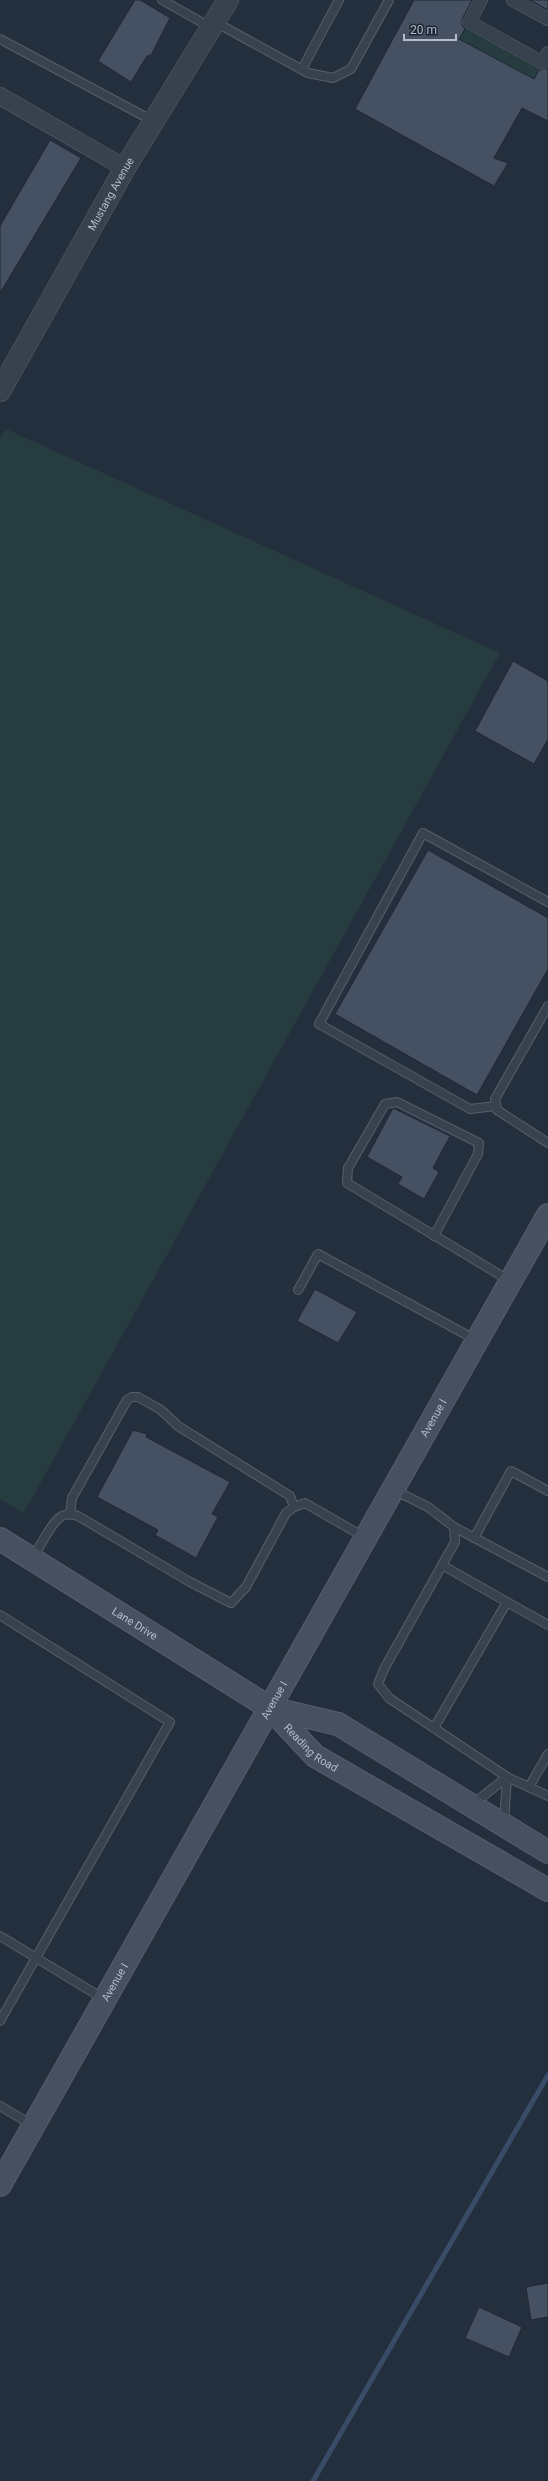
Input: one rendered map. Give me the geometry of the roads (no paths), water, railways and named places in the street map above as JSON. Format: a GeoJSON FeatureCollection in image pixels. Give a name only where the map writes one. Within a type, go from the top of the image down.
{"type":"FeatureCollection","features":[{"type":"Feature","properties":{"kind":"main road","name":"Avenue I"},"geometry":{"type":"LineString","coordinates":[[0,2185],[548,1215]]}},
{"type":"Feature","properties":{"kind":"main road","name":"Lane Drive"},"geometry":{"type":"LineString","coordinates":[[0,1539],[270,1708]]}},
{"type":"Feature","properties":{"kind":"main road","name":"Reading Road"},"geometry":{"type":"LineString","coordinates":[[270,1708],[338,1724],[548,1852]]}},
{"type":"Feature","properties":{"kind":"main road","name":"Reading Road"},"geometry":{"type":"LineString","coordinates":[[270,1708],[315,1756],[548,1890]]}},
{"type":"Feature","properties":{"kind":"street","name":"Mustang Avenue"},"geometry":{"type":"LineString","coordinates":[[2,383],[125,168],[228,0]]}},
{"type":"Feature","properties":{"kind":"street"},"geometry":{"type":"LineString","coordinates":[[481,0],[469,22],[543,63],[548,53]]}},
{"type":"Feature","properties":{"kind":"street"},"geometry":{"type":"LineString","coordinates":[[513,0],[548,19]]}},
{"type":"Feature","properties":{"kind":"street"},"geometry":{"type":"LineString","coordinates":[[0,96],[125,168]]}},
{"type":"Feature","properties":{"kind":"lane"},"geometry":{"type":"LineString","coordinates":[[162,0],[302,70],[333,78],[351,69],[389,0]]}},
{"type":"Feature","properties":{"kind":"lane"},"geometry":{"type":"LineString","coordinates":[[302,70],[339,0]]}},
{"type":"Feature","properties":{"kind":"lane"},"geometry":{"type":"LineString","coordinates":[[0,39],[154,121]]}},
{"type":"Feature","properties":{"kind":"lane"},"geometry":{"type":"LineString","coordinates":[[496,1106],[470,1109],[319,1024],[423,833],[548,902]]}},
{"type":"Feature","properties":{"kind":"lane"},"geometry":{"type":"LineString","coordinates":[[548,1006],[495,1099],[497,1110],[548,1143]]}},
{"type":"Feature","properties":{"kind":"lane"},"geometry":{"type":"LineString","coordinates":[[434,1236],[478,1154],[479,1143],[396,1102],[385,1104],[348,1168],[347,1183],[434,1236],[510,1282]]}},
{"type":"Feature","properties":{"kind":"lane"},"geometry":{"type":"LineString","coordinates":[[298,1290],[318,1254],[477,1341]]}},
{"type":"Feature","properties":{"kind":"lane"},"geometry":{"type":"LineString","coordinates":[[70,1514],[72,1498],[127,1400],[132,1397],[138,1397],[161,1410],[178,1426],[274,1484],[290,1496],[294,1507]]}},
{"type":"Feature","properties":{"kind":"lane"},"geometry":{"type":"LineString","coordinates":[[474,1538],[511,1470],[548,1491]]}},
{"type":"Feature","properties":{"kind":"lane"},"geometry":{"type":"LineString","coordinates":[[393,1490],[428,1507],[454,1527],[548,1577]]}},
{"type":"Feature","properties":{"kind":"lane"},"geometry":{"type":"LineString","coordinates":[[32,1559],[54,1524],[62,1516],[70,1514],[78,1516],[190,1582],[230,1603],[236,1600],[246,1587],[286,1513],[294,1507],[305,1503],[366,1538]]}},
{"type":"Feature","properties":{"kind":"lane"},"geometry":{"type":"LineString","coordinates":[[454,1527],[454,1542],[384,1669],[378,1684],[389,1698],[507,1777],[548,1796]]}},
{"type":"Feature","properties":{"kind":"lane"},"geometry":{"type":"LineString","coordinates":[[442,1565],[548,1624]]}},
{"type":"Feature","properties":{"kind":"lane"},"geometry":{"type":"LineString","coordinates":[[434,1728],[507,1602]]}},
{"type":"Feature","properties":{"kind":"lane"},"geometry":{"type":"LineString","coordinates":[[0,1615],[170,1722],[0,2021]]}},
{"type":"Feature","properties":{"kind":"lane"},"geometry":{"type":"LineString","coordinates":[[529,1787],[548,1754]]}},
{"type":"Feature","properties":{"kind":"lane"},"geometry":{"type":"LineString","coordinates":[[471,1805],[507,1777]]}},
{"type":"Feature","properties":{"kind":"lane"},"geometry":{"type":"LineString","coordinates":[[504,1826],[507,1777]]}},
{"type":"Feature","properties":{"kind":"lane"},"geometry":{"type":"LineString","coordinates":[[0,1936],[105,1999]]}},
{"type":"Feature","properties":{"kind":"lane"},"geometry":{"type":"LineString","coordinates":[[0,2106],[33,2126]]}},
{"type":"Feature","properties":{"kind":"waterway"},"geometry":{"type":"LineString","coordinates":[[313,2481],[548,2075]]}}]}
